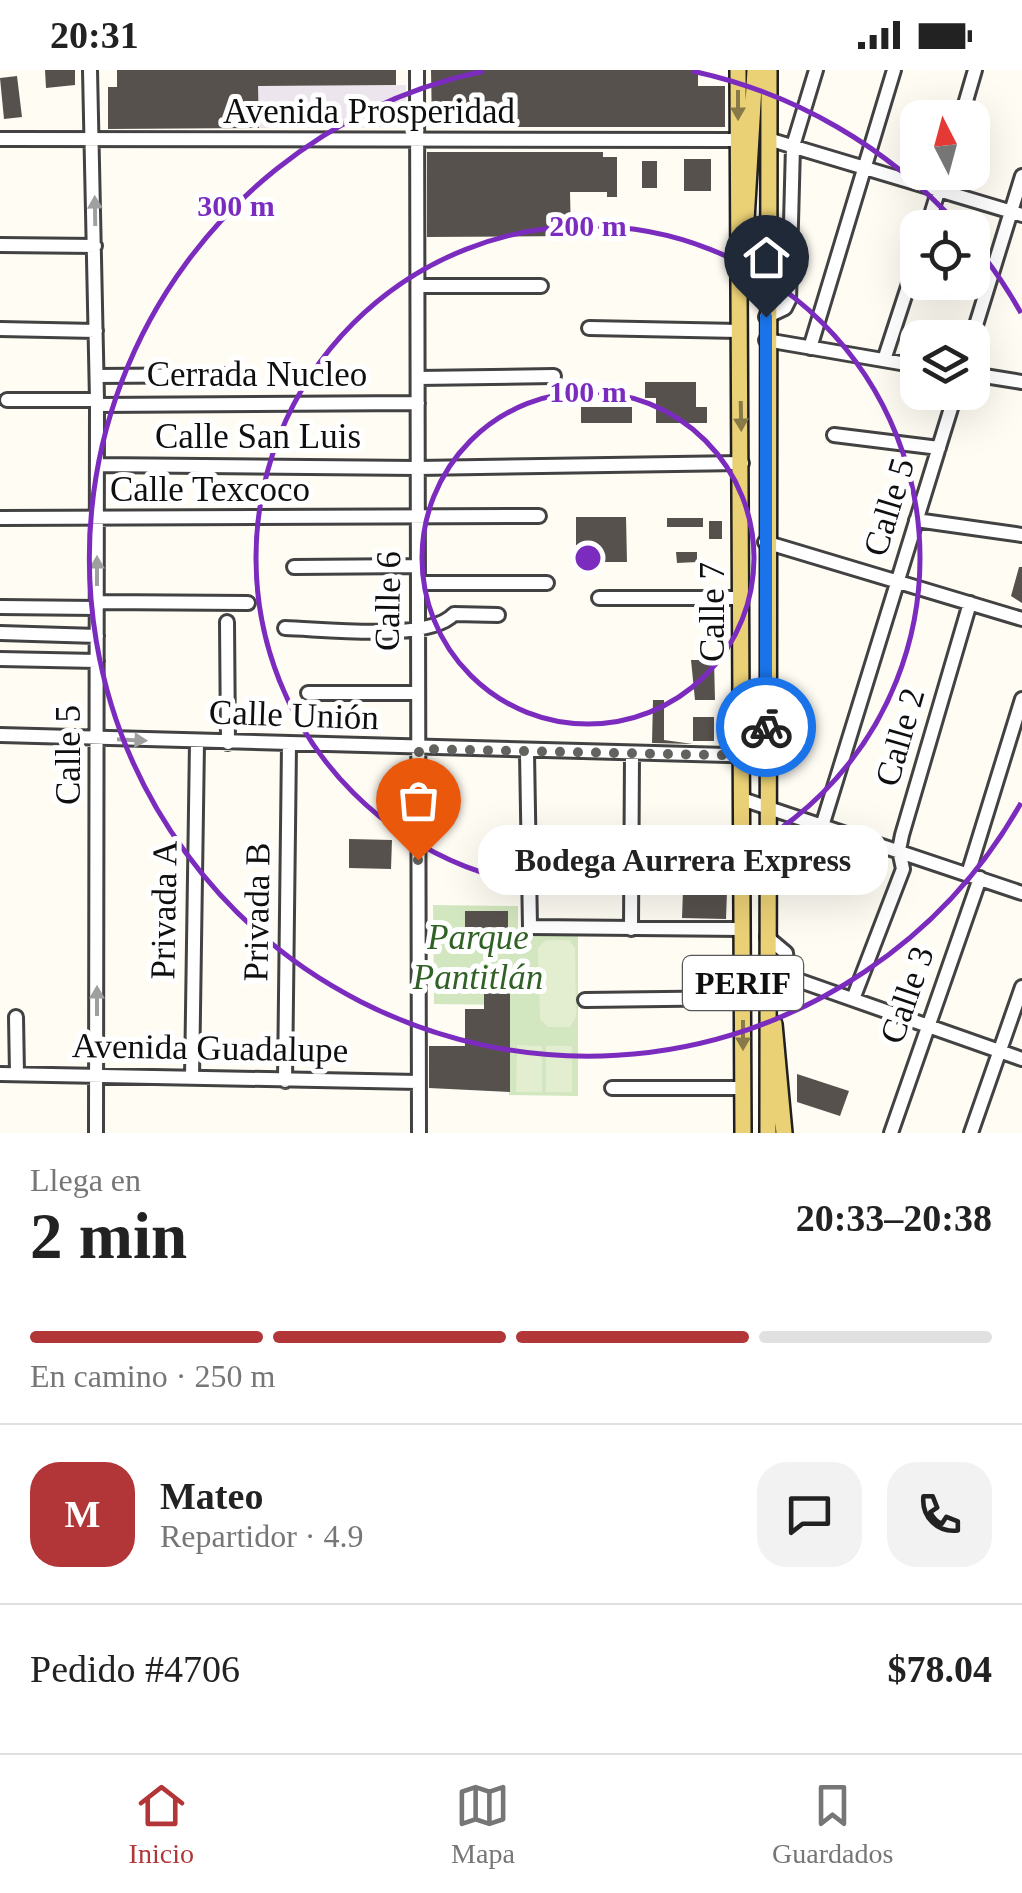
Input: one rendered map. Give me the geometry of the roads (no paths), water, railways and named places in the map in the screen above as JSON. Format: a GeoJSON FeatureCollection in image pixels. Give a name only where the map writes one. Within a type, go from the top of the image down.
{"type":"FeatureCollection","features":[{"type":"Feature","properties":{"kind":"main road","name":"Calle 7"},"geometry":{"type":"LineString","coordinates":[[738,70],[743,1133]]}},
{"type":"Feature","properties":{"kind":"main road"},"geometry":{"type":"LineString","coordinates":[[739,249],[749,208],[755,70]]}},
{"type":"Feature","properties":{"kind":"main road","name":"Calle 7"},"geometry":{"type":"LineString","coordinates":[[768,70],[768,1133]]}},
{"type":"Feature","properties":{"kind":"main road"},"geometry":{"type":"LineString","coordinates":[[768,1001],[781,1074],[784,1133]]}},
{"type":"Feature","properties":{"kind":"street","name":"Calle 5"},"geometry":{"type":"LineString","coordinates":[[90,70],[97,376],[96,1133]]}},
{"type":"Feature","properties":{"kind":"street","name":"Calle 6"},"geometry":{"type":"LineString","coordinates":[[417,70],[419,1133]]}},
{"type":"Feature","properties":{"kind":"street"},"geometry":{"type":"LineString","coordinates":[[766,317],[785,308],[789,300],[793,146],[816,70]]}},
{"type":"Feature","properties":{"kind":"street"},"geometry":{"type":"LineString","coordinates":[[810,348],[894,70]]}},
{"type":"Feature","properties":{"kind":"street"},"geometry":{"type":"LineString","coordinates":[[966,100],[975,70]]}},
{"type":"Feature","properties":{"kind":"street"},"geometry":{"type":"LineString","coordinates":[[768,139],[900,179]]}},
{"type":"Feature","properties":{"kind":"street","name":"Avenida Prosperidad"},"geometry":{"type":"LineString","coordinates":[[0,140],[738,140]]}},
{"type":"Feature","properties":{"kind":"street"},"geometry":{"type":"LineString","coordinates":[[978,320],[1017,213],[1022,176]]}},
{"type":"Feature","properties":{"kind":"street"},"geometry":{"type":"LineString","coordinates":[[933,210],[939,190],[1017,213]]}},
{"type":"Feature","properties":{"kind":"street"},"geometry":{"type":"LineString","coordinates":[[0,245],[95,246]]}},
{"type":"Feature","properties":{"kind":"street"},"geometry":{"type":"LineString","coordinates":[[418,286],[540,286]]}},
{"type":"Feature","properties":{"kind":"street"},"geometry":{"type":"LineString","coordinates":[[884,360],[904,300]]}},
{"type":"Feature","properties":{"kind":"street"},"geometry":{"type":"LineString","coordinates":[[590,328],[739,331]]}},
{"type":"Feature","properties":{"kind":"street"},"geometry":{"type":"LineString","coordinates":[[0,329],[96,331]]}},
{"type":"Feature","properties":{"kind":"street"},"geometry":{"type":"LineString","coordinates":[[766,340],[900,363]]}},
{"type":"Feature","properties":{"kind":"street"},"geometry":{"type":"LineString","coordinates":[[97,376],[232,375]]}},
{"type":"Feature","properties":{"kind":"street"},"geometry":{"type":"LineString","coordinates":[[418,378],[554,376]]}},
{"type":"Feature","properties":{"kind":"street"},"geometry":{"type":"LineString","coordinates":[[990,377],[1022,382]]}},
{"type":"Feature","properties":{"kind":"street","name":"Cerrada Nucleo"},"geometry":{"type":"LineString","coordinates":[[7,400],[418,403]]}},
{"type":"Feature","properties":{"kind":"street","name":"Calle 5"},"geometry":{"type":"LineString","coordinates":[[823,824],[951,410]]}},
{"type":"Feature","properties":{"kind":"street"},"geometry":{"type":"LineString","coordinates":[[834,435],[939,448]]}},
{"type":"Feature","properties":{"kind":"street","name":"Calle San Luis"},"geometry":{"type":"LineString","coordinates":[[96,465],[418,468],[742,463]]}},
{"type":"Feature","properties":{"kind":"street","name":"Calle Texcoco"},"geometry":{"type":"LineString","coordinates":[[0,518],[419,520],[539,516]]}},
{"type":"Feature","properties":{"kind":"street"},"geometry":{"type":"LineString","coordinates":[[916,520],[1022,535]]}},
{"type":"Feature","properties":{"kind":"street"},"geometry":{"type":"LineString","coordinates":[[765,542],[1022,619]]}},
{"type":"Feature","properties":{"kind":"street"},"geometry":{"type":"LineString","coordinates":[[294,567],[418,566]]}},
{"type":"Feature","properties":{"kind":"street"},"geometry":{"type":"LineString","coordinates":[[418,583],[548,583]]}},
{"type":"Feature","properties":{"kind":"street"},"geometry":{"type":"LineString","coordinates":[[599,598],[741,598]]}},
{"type":"Feature","properties":{"kind":"street"},"geometry":{"type":"LineString","coordinates":[[0,607],[248,603]]}},
{"type":"Feature","properties":{"kind":"street","name":"Calle 2"},"geometry":{"type":"LineString","coordinates":[[853,999],[904,868],[899,850],[970,604]]}},
{"type":"Feature","properties":{"kind":"street"},"geometry":{"type":"LineString","coordinates":[[285,628],[418,630],[444,625],[454,614],[498,614]]}},
{"type":"Feature","properties":{"kind":"street"},"geometry":{"type":"LineString","coordinates":[[227,622],[228,743]]}},
{"type":"Feature","properties":{"kind":"street"},"geometry":{"type":"LineString","coordinates":[[0,632],[97,636]]}},
{"type":"Feature","properties":{"kind":"street"},"geometry":{"type":"LineString","coordinates":[[0,659],[97,661]]}},
{"type":"Feature","properties":{"kind":"street"},"geometry":{"type":"LineString","coordinates":[[308,693],[417,693]]}},
{"type":"Feature","properties":{"kind":"street","name":"Calle 3"},"geometry":{"type":"LineString","coordinates":[[891,1133],[974,876],[1022,698]]}},
{"type":"Feature","properties":{"kind":"street","name":"Calle Unión"},"geometry":{"type":"LineString","coordinates":[[0,735],[527,753],[766,756]]}},
{"type":"Feature","properties":{"kind":"street","name":"Privada A"},"geometry":{"type":"LineString","coordinates":[[192,1078],[197,742]]}},
{"type":"Feature","properties":{"kind":"street","name":"Privada B"},"geometry":{"type":"LineString","coordinates":[[285,1081],[289,745]]}},
{"type":"Feature","properties":{"kind":"street"},"geometry":{"type":"LineString","coordinates":[[527,753],[530,928],[743,929]]}},
{"type":"Feature","properties":{"kind":"street"},"geometry":{"type":"LineString","coordinates":[[631,929],[632,754]]}},
{"type":"Feature","properties":{"kind":"street"},"geometry":{"type":"LineString","coordinates":[[742,799],[1022,892]]}},
{"type":"Feature","properties":{"kind":"street"},"geometry":{"type":"LineString","coordinates":[[767,937],[786,953],[789,976],[1022,1059]]}},
{"type":"Feature","properties":{"kind":"street"},"geometry":{"type":"LineString","coordinates":[[971,1133],[1022,988]]}},
{"type":"Feature","properties":{"kind":"street"},"geometry":{"type":"LineString","coordinates":[[585,1000],[743,998]]}},
{"type":"Feature","properties":{"kind":"street"},"geometry":{"type":"LineString","coordinates":[[16,1018],[17,1074]]}},
{"type":"Feature","properties":{"kind":"street","name":"Avenida Guadalupe"},"geometry":{"type":"LineString","coordinates":[[0,1074],[418,1082]]}},
{"type":"Feature","properties":{"kind":"street"},"geometry":{"type":"LineString","coordinates":[[612,1088],[742,1088]]}},
{"type":"Feature","properties":{"kind":"place","name":"Bodega Aurrera Express"},"geometry":{"type":"Point","coordinates":[418,860]}},
{"type":"Feature","properties":{"kind":"park label","name":"Parque Pantitlán"},"geometry":{"type":"Point","coordinates":[478,957]}}]}
